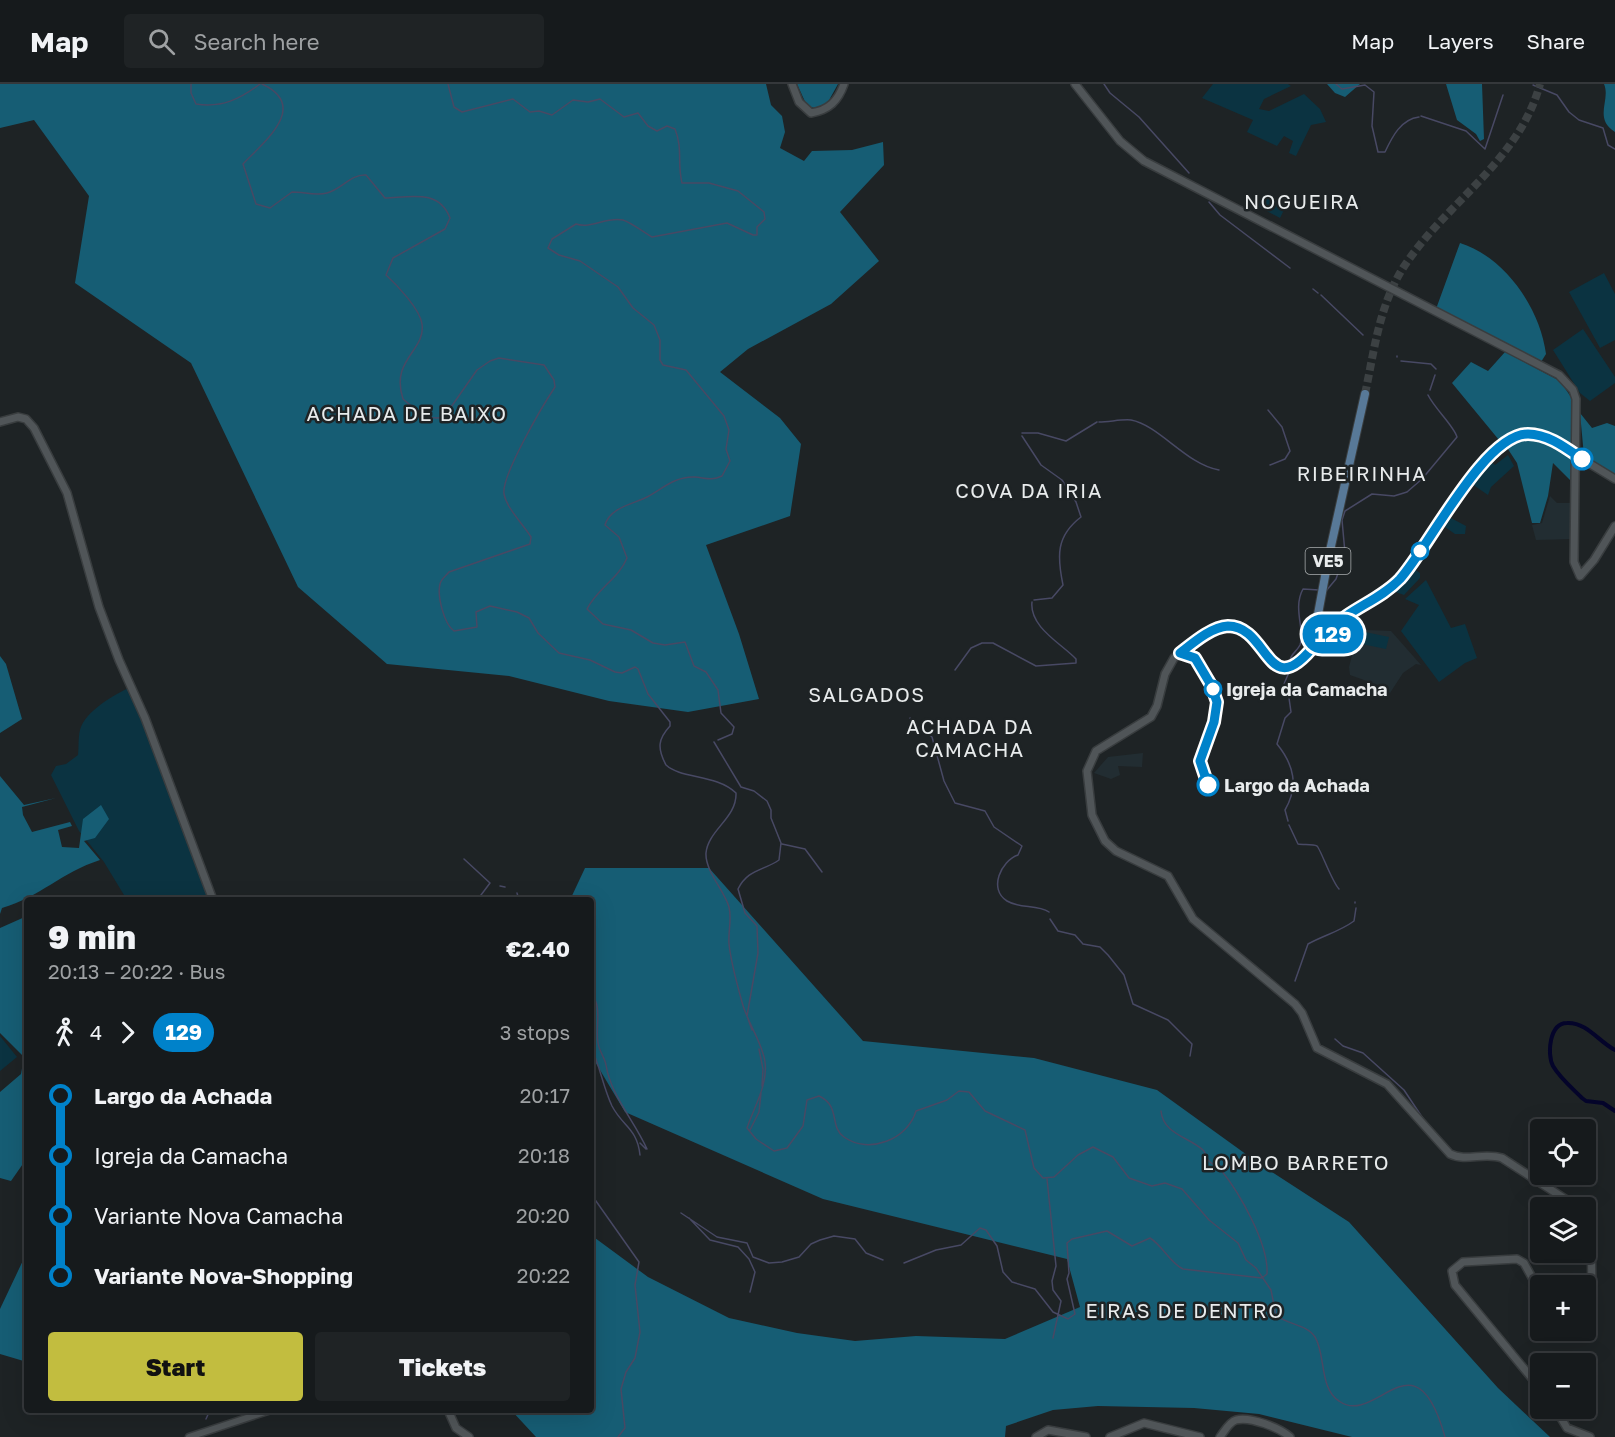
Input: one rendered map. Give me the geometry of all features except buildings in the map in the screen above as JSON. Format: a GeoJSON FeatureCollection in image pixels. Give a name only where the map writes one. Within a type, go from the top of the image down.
{"type":"FeatureCollection","features":[{"type":"Feature","properties":{"kind":"main road"},"geometry":{"type":"LineString","coordinates":[[792,84],[799,102],[811,113],[819,112],[836,101],[844,84]]}},
{"type":"Feature","properties":{"kind":"main road"},"geometry":{"type":"LineString","coordinates":[[1075,84],[1120,141],[1144,161],[1559,375],[1573,390],[1576,399],[1574,562],[1580,576],[1594,560],[1615,526]]}},
{"type":"Feature","properties":{"kind":"main road","name":"VE5"},"geometry":{"type":"LineString","coordinates":[[1320,630],[1318,614],[1365,394]]}},
{"type":"Feature","properties":{"kind":"main road"},"geometry":{"type":"LineString","coordinates":[[0,422],[18,417],[31,423],[67,493],[99,607],[119,660],[146,718],[212,897]]}},
{"type":"Feature","properties":{"kind":"main road"},"geometry":{"type":"LineString","coordinates":[[1562,1197],[1502,1158],[1488,1155],[1463,1158],[1450,1154],[1387,1084],[1317,1048],[1300,1009],[1192,919],[1168,876],[1116,851],[1099,833],[1092,815],[1087,771],[1091,759],[1104,745],[1151,717],[1157,706],[1165,674],[1177,655],[1215,630],[1229,626],[1245,632],[1269,660],[1288,667],[1299,664],[1317,642],[1316,636],[1320,630],[1330,630],[1343,616],[1376,599],[1402,577],[1468,482],[1499,445],[1516,436],[1531,434],[1546,438],[1615,479]]}},
{"type":"Feature","properties":{"kind":"main road"},"geometry":{"type":"LineString","coordinates":[[1317,642],[1324,646],[1330,645],[1334,638],[1330,630]]}},
{"type":"Feature","properties":{"kind":"main road"},"geometry":{"type":"LineString","coordinates":[[1530,1376],[1460,1292],[1453,1282],[1452,1271],[1463,1262],[1518,1259],[1524,1263],[1531,1275]]}},
{"type":"Feature","properties":{"kind":"main road"},"geometry":{"type":"LineString","coordinates":[[449,1413],[456,1428],[469,1437]]}},
{"type":"Feature","properties":{"kind":"main road"},"geometry":{"type":"LineString","coordinates":[[1562,1419],[1567,1428],[1590,1437]]}},
{"type":"Feature","properties":{"kind":"main road"},"geometry":{"type":"LineString","coordinates":[[1220,1437],[1231,1422],[1241,1420],[1276,1427],[1290,1437]]}},
{"type":"Feature","properties":{"kind":"main road"},"geometry":{"type":"LineString","coordinates":[[1110,1437],[1144,1423],[1200,1437]]}},
{"type":"Feature","properties":{"kind":"main road"},"geometry":{"type":"LineString","coordinates":[[1036,1437],[1048,1430],[1086,1437]]}},
{"type":"Feature","properties":{"kind":"street"},"geometry":{"type":"LineString","coordinates":[[189,1437],[262,1413]]}},
{"type":"Feature","properties":{"kind":"shaded area"},"geometry":{"type":"Polygon","coordinates":[[[0,84],[766,84],[771,105],[782,116],[785,132],[780,148],[804,161],[812,151],[852,150],[883,142],[884,165],[840,212],[879,261],[831,304],[748,349],[720,372],[780,418],[801,444],[790,516],[706,545],[739,634],[759,699],[688,712],[609,701],[509,676],[387,664],[298,587],[191,363],[75,283],[89,196],[34,120],[0,128],[0,84]]]}},
{"type":"Feature","properties":{"kind":"shaded area"},"geometry":{"type":"Polygon","coordinates":[[[797,84],[838,84],[828,102],[818,109],[807,106],[797,84]]]}},
{"type":"Feature","properties":{"kind":"shaded area"},"geometry":{"type":"Polygon","coordinates":[[[1213,84],[1288,84],[1291,86],[1264,99],[1259,109],[1269,111],[1304,94],[1320,109],[1326,122],[1311,125],[1296,156],[1289,153],[1293,141],[1284,136],[1277,146],[1247,132],[1253,120],[1202,98],[1213,84]]]}},
{"type":"Feature","properties":{"kind":"shaded area"},"geometry":{"type":"Polygon","coordinates":[[[1327,84],[1360,84],[1345,97],[1335,93],[1327,84]]]}},
{"type":"Feature","properties":{"kind":"shaded area"},"geometry":{"type":"Polygon","coordinates":[[[1446,84],[1482,84],[1484,139],[1480,141],[1476,134],[1457,120],[1446,84]]]}},
{"type":"Feature","properties":{"kind":"shaded area"},"geometry":{"type":"Polygon","coordinates":[[[1604,84],[1615,84],[1615,132],[1608,127],[1605,121],[1606,90],[1604,84]]]}},
{"type":"Feature","properties":{"kind":"shaded area"},"geometry":{"type":"Polygon","coordinates":[[[1263,194],[1286,206],[1280,218],[1257,206],[1263,194]]]}},
{"type":"Feature","properties":{"kind":"shaded area"},"geometry":{"type":"Polygon","coordinates":[[[1460,243],[1492,260],[1518,286],[1536,319],[1542,337],[1546,354],[1541,362],[1436,309],[1460,243]]]}},
{"type":"Feature","properties":{"kind":"shaded area"},"geometry":{"type":"Polygon","coordinates":[[[1604,273],[1615,294],[1615,340],[1600,348],[1569,292],[1604,273]]]}},
{"type":"Feature","properties":{"kind":"shaded area"},"geometry":{"type":"Polygon","coordinates":[[[1583,329],[1615,377],[1615,383],[1590,401],[1580,393],[1553,350],[1583,329]]]}},
{"type":"Feature","properties":{"kind":"shaded area"},"geometry":{"type":"Polygon","coordinates":[[[1505,352],[1560,381],[1573,400],[1574,447],[1537,431],[1519,432],[1499,440],[1452,383],[1471,362],[1488,371],[1505,352]]]}},
{"type":"Feature","properties":{"kind":"shaded area"},"geometry":{"type":"Polygon","coordinates":[[[1580,413],[1592,428],[1607,423],[1615,426],[1615,474],[1584,456],[1580,413]]]}},
{"type":"Feature","properties":{"kind":"shaded area"},"geometry":{"type":"Polygon","coordinates":[[[1527,437],[1545,442],[1573,459],[1571,481],[1553,463],[1548,496],[1540,523],[1532,523],[1517,463],[1504,443],[1527,437]]]}},
{"type":"Feature","properties":{"kind":"shaded area"},"geometry":{"type":"Polygon","coordinates":[[[1508,455],[1514,466],[1491,487],[1488,495],[1472,484],[1490,461],[1495,465],[1508,455]]]}},
{"type":"Feature","properties":{"kind":"shaded area"},"geometry":{"type":"Polygon","coordinates":[[[1550,496],[1557,503],[1570,503],[1572,539],[1536,540],[1532,525],[1542,523],[1550,496]]]}},
{"type":"Feature","properties":{"kind":"shaded area"},"geometry":{"type":"Polygon","coordinates":[[[1449,517],[1466,526],[1465,534],[1455,534],[1442,525],[1449,517]]]}},
{"type":"Feature","properties":{"kind":"shaded area"},"geometry":{"type":"Polygon","coordinates":[[[1414,569],[1420,573],[1420,578],[1404,595],[1390,590],[1409,571],[1414,569]]]}},
{"type":"Feature","properties":{"kind":"shaded area"},"geometry":{"type":"Polygon","coordinates":[[[1426,580],[1451,628],[1465,624],[1477,658],[1465,663],[1439,682],[1401,631],[1419,605],[1405,599],[1426,580]]]}},
{"type":"Feature","properties":{"kind":"shaded area"},"geometry":{"type":"Polygon","coordinates":[[[1366,630],[1391,631],[1421,665],[1416,664],[1403,673],[1390,693],[1378,685],[1350,675],[1349,667],[1356,640],[1366,630]]]}},
{"type":"Feature","properties":{"kind":"shaded area"},"geometry":{"type":"Polygon","coordinates":[[[1365,632],[1389,637],[1386,649],[1362,644],[1365,632]]]}},
{"type":"Feature","properties":{"kind":"shaded area"},"geometry":{"type":"Polygon","coordinates":[[[0,656],[6,664],[22,719],[0,733],[0,656]]]}},
{"type":"Feature","properties":{"kind":"shaded area"},"geometry":{"type":"Polygon","coordinates":[[[131,687],[184,833],[212,897],[125,897],[104,862],[79,831],[51,775],[56,766],[66,764],[78,755],[79,736],[83,723],[94,710],[131,687]]]}},
{"type":"Feature","properties":{"kind":"shaded area"},"geometry":{"type":"Polygon","coordinates":[[[1143,753],[1142,767],[1118,766],[1120,775],[1111,779],[1094,773],[1108,757],[1143,753]]]}},
{"type":"Feature","properties":{"kind":"shaded area"},"geometry":{"type":"Polygon","coordinates":[[[0,776],[24,805],[56,798],[22,807],[23,815],[32,832],[70,822],[72,826],[58,830],[62,847],[79,848],[83,819],[101,805],[109,819],[95,838],[84,841],[100,860],[74,871],[30,897],[24,897],[24,900],[2,908],[0,914],[0,776]]]}},
{"type":"Feature","properties":{"kind":"shaded area"},"geometry":{"type":"Polygon","coordinates":[[[585,868],[709,868],[863,1041],[1034,1058],[1157,1090],[1261,1165],[1349,1222],[1498,1388],[1550,1437],[1352,1437],[1259,1414],[1194,1408],[1098,1406],[1053,1410],[1006,1426],[1005,1437],[536,1437],[514,1413],[594,1413],[594,1237],[648,1277],[729,1318],[797,1333],[855,1341],[916,1336],[1005,1339],[1080,1307],[1067,1259],[823,1199],[625,1112],[594,1060],[594,897],[571,897],[585,868]]]}},
{"type":"Feature","properties":{"kind":"shaded area"},"geometry":{"type":"Polygon","coordinates":[[[24,917],[24,1057],[0,1033],[0,928],[24,917]]]}},
{"type":"Feature","properties":{"kind":"shaded area"},"geometry":{"type":"Polygon","coordinates":[[[0,1036],[17,1057],[0,1071],[0,1036]]]}},
{"type":"Feature","properties":{"kind":"shaded area"},"geometry":{"type":"Polygon","coordinates":[[[24,1057],[24,1162],[11,1181],[0,1178],[0,1092],[21,1074],[24,1057]]]}},
{"type":"Feature","properties":{"kind":"shaded area"},"geometry":{"type":"Polygon","coordinates":[[[24,1258],[24,1361],[0,1354],[0,1309],[24,1258]]]}},
{"type":"Feature","properties":{"kind":"waterway"},"geometry":{"type":"LineString","coordinates":[[191,84],[191,93],[196,104],[205,105],[230,101],[260,84]]}},
{"type":"Feature","properties":{"kind":"waterway"},"geometry":{"type":"LineString","coordinates":[[262,84],[276,93],[282,103],[283,113],[271,135],[243,164],[256,204],[270,208],[292,192],[327,193],[351,179],[366,175],[385,198],[414,196],[431,199],[439,202],[450,218],[445,229],[393,258],[386,275],[413,305],[422,324],[419,341],[401,374],[400,385],[403,399],[427,416],[444,417],[477,370],[499,358],[544,365],[554,380],[555,387],[524,440],[505,485],[506,500],[531,537],[530,544],[449,572],[440,584],[442,609],[447,622],[454,631],[477,627],[476,612],[490,606],[517,612],[529,618],[538,633],[559,653],[590,660],[615,672],[622,673],[635,667],[638,669],[648,694],[670,722],[660,744],[666,765],[680,773],[709,779],[736,793],[732,810],[708,845],[706,860],[729,907],[729,944],[734,973],[744,1010],[764,1055],[764,1079],[747,1128],[756,1139],[774,1151],[787,1148],[803,1126],[807,1100],[819,1096],[830,1105],[837,1128],[844,1137],[854,1142],[876,1144],[896,1136],[905,1129],[912,1121],[916,1111],[947,1100],[959,1091],[969,1092],[985,1111],[1025,1130],[1034,1168],[1043,1178],[1054,1177],[1078,1155],[1093,1147],[1113,1157],[1129,1178],[1152,1186],[1165,1183],[1182,1189],[1209,1220],[1238,1243],[1246,1260],[1256,1268],[1271,1290],[1276,1315],[1307,1329],[1315,1337],[1321,1353],[1328,1388],[1339,1401],[1353,1406],[1367,1403],[1408,1385],[1421,1390],[1433,1406],[1445,1437]]}},
{"type":"Feature","properties":{"kind":"waterway"},"geometry":{"type":"LineString","coordinates":[[448,84],[454,107],[462,112],[513,99],[530,112],[539,111],[552,115],[573,100],[588,102],[600,99],[624,117],[638,113],[648,126],[657,131],[667,126],[675,129],[679,143],[682,183],[709,183],[738,191],[764,212],[765,219],[757,227],[757,235],[727,223],[652,237],[626,221],[617,219],[588,225],[576,224],[552,239],[548,248],[559,255],[580,261],[618,287],[633,308],[654,325],[660,340],[660,360],[663,365],[686,370],[724,416],[729,430],[726,449],[730,461],[722,476],[712,479],[688,477],[675,481],[617,510],[608,519],[605,525],[619,537],[627,558],[619,572],[596,595],[587,609],[603,624],[631,630],[653,643],[665,645],[685,642],[694,666],[706,672],[718,690],[721,713],[734,727],[732,734],[718,740]]}},
{"type":"Feature","properties":{"kind":"waterway"},"geometry":{"type":"LineString","coordinates":[[1104,84],[1110,93],[1139,117],[1189,173]]}},
{"type":"Feature","properties":{"kind":"waterway"},"geometry":{"type":"LineString","coordinates":[[1336,84],[1342,89],[1365,85],[1374,92],[1372,126],[1378,152],[1385,152],[1402,125],[1419,117]]}},
{"type":"Feature","properties":{"kind":"waterway"},"geometry":{"type":"LineString","coordinates":[[1533,85],[1557,95],[1569,112],[1579,120],[1603,128],[1608,145],[1615,149]]}},
{"type":"Feature","properties":{"kind":"waterway"},"geometry":{"type":"LineString","coordinates":[[1421,116],[1466,131],[1485,149],[1503,95]]}},
{"type":"Feature","properties":{"kind":"waterway"},"geometry":{"type":"LineString","coordinates":[[1209,202],[1220,215],[1290,268]]}},
{"type":"Feature","properties":{"kind":"waterway"},"geometry":{"type":"LineString","coordinates":[[1313,289],[1318,293]]}},
{"type":"Feature","properties":{"kind":"waterway"},"geometry":{"type":"LineString","coordinates":[[1321,295],[1363,335]]}},
{"type":"Feature","properties":{"kind":"waterway"},"geometry":{"type":"LineString","coordinates":[[1401,361],[1431,364],[1436,369]]}},
{"type":"Feature","properties":{"kind":"waterway"},"geometry":{"type":"LineString","coordinates":[[1430,390],[1435,375]]}},
{"type":"Feature","properties":{"kind":"waterway"},"geometry":{"type":"LineString","coordinates":[[1326,591],[1336,579],[1345,553],[1342,520],[1345,511],[1372,494],[1394,496],[1407,492],[1422,479],[1457,437],[1428,395]]}},
{"type":"Feature","properties":{"kind":"waterway"},"geometry":{"type":"LineString","coordinates":[[1268,410],[1282,427],[1290,451],[1285,459],[1270,465]]}},
{"type":"Feature","properties":{"kind":"waterway"},"geometry":{"type":"LineString","coordinates":[[1099,422],[1131,420],[1142,423],[1196,461],[1219,470]]}},
{"type":"Feature","properties":{"kind":"waterway"},"geometry":{"type":"LineString","coordinates":[[1022,433],[1038,433],[1066,441],[1097,422]]}},
{"type":"Feature","properties":{"kind":"waterway"},"geometry":{"type":"LineString","coordinates":[[1022,436],[1041,465],[1062,480],[1076,502],[1081,517],[1067,532],[1060,547],[1063,585],[1052,598],[1034,600]]}},
{"type":"Feature","properties":{"kind":"waterway"},"geometry":{"type":"LineString","coordinates":[[1290,665],[1291,658],[1301,640],[1299,604],[1303,589],[1319,590]]}},
{"type":"Feature","properties":{"kind":"waterway"},"geometry":{"type":"LineString","coordinates":[[955,670],[971,648],[982,643],[993,643],[1036,666],[1076,663],[1076,659],[1041,627],[1032,611],[1032,602]]}},
{"type":"Feature","properties":{"kind":"waterway"},"geometry":{"type":"LineString","coordinates":[[1288,821],[1285,810],[1292,793],[1293,776],[1277,744],[1285,718],[1291,712],[1289,698],[1281,691],[1290,670]]}},
{"type":"Feature","properties":{"kind":"waterway"},"geometry":{"type":"LineString","coordinates":[[910,718],[916,726],[932,737],[944,781],[955,803],[985,811],[994,827],[1022,846],[1018,855],[1006,863],[999,876],[998,890],[1001,896],[1017,905],[1049,912]]}},
{"type":"Feature","properties":{"kind":"waterway"},"geometry":{"type":"LineString","coordinates":[[714,742],[741,787],[754,791],[767,801],[781,843],[779,860],[751,874],[738,889],[745,913],[757,926],[758,953],[747,1016],[752,1030]]}},
{"type":"Feature","properties":{"kind":"waterway"},"geometry":{"type":"LineString","coordinates":[[1289,825],[1298,844],[1317,846],[1339,889]]}},
{"type":"Feature","properties":{"kind":"waterway"},"geometry":{"type":"LineString","coordinates":[[782,844],[805,849],[822,872]]}},
{"type":"Feature","properties":{"kind":"waterway"},"geometry":{"type":"LineString","coordinates":[[464,859],[490,883]]}},
{"type":"Feature","properties":{"kind":"waterway"},"geometry":{"type":"LineString","coordinates":[[480,897],[490,883]]}},
{"type":"Feature","properties":{"kind":"waterway"},"geometry":{"type":"LineString","coordinates":[[500,886],[505,887]]}},
{"type":"Feature","properties":{"kind":"waterway"},"geometry":{"type":"LineString","coordinates":[[517,893],[518,897]]}},
{"type":"Feature","properties":{"kind":"waterway"},"geometry":{"type":"LineString","coordinates":[[1295,981],[1308,944],[1354,921],[1356,908]]}},
{"type":"Feature","properties":{"kind":"waterway"},"geometry":{"type":"LineString","coordinates":[[1050,919],[1058,931],[1075,935],[1083,944],[1100,947],[1124,975],[1133,1004],[1168,1020],[1192,1044],[1190,1056]]}},
{"type":"Feature","properties":{"kind":"waterway"},"geometry":{"type":"LineString","coordinates":[[594,998],[598,1011],[597,1037],[609,1076],[618,1098],[647,1149]]}},
{"type":"Feature","properties":{"kind":"waterway"},"geometry":{"type":"LineString","coordinates":[[1615,1050],[1587,1029],[1567,1023],[1556,1028],[1550,1048],[1553,1066],[1570,1087],[1586,1101],[1603,1103],[1615,1111]]}},
{"type":"Feature","properties":{"kind":"waterway"},"geometry":{"type":"LineString","coordinates":[[1335,1039],[1343,1046],[1363,1053],[1404,1090],[1426,1123]]}},
{"type":"Feature","properties":{"kind":"waterway"},"geometry":{"type":"LineString","coordinates":[[759,1049],[763,1069],[762,1086]]}},
{"type":"Feature","properties":{"kind":"waterway"},"geometry":{"type":"LineString","coordinates":[[594,1054],[612,1106],[633,1133],[640,1155]]}},
{"type":"Feature","properties":{"kind":"waterway"},"geometry":{"type":"LineString","coordinates":[[750,1130],[759,1112],[761,1093]]}},
{"type":"Feature","properties":{"kind":"waterway"},"geometry":{"type":"LineString","coordinates":[[904,1263],[936,1250],[961,1245],[980,1228],[986,1230],[997,1246],[1003,1272],[1012,1282],[1035,1289],[1053,1312],[1068,1319],[1075,1314],[1067,1279],[1069,1273],[1067,1243],[1072,1239],[1107,1231],[1132,1246],[1150,1238],[1183,1269],[1262,1278],[1267,1274],[1263,1248],[1252,1219],[1236,1191],[1221,1170],[1209,1161],[1203,1150],[1166,1125],[1161,1111]]}},
{"type":"Feature","properties":{"kind":"waterway"},"geometry":{"type":"LineString","coordinates":[[640,1143],[646,1149]]}},
{"type":"Feature","properties":{"kind":"waterway"},"geometry":{"type":"LineString","coordinates":[[1047,1179],[1056,1266],[1052,1281],[1053,1290],[1061,1301],[1053,1338]]}},
{"type":"Feature","properties":{"kind":"waterway"},"geometry":{"type":"LineString","coordinates":[[594,1198],[639,1262],[635,1285],[640,1332],[635,1358],[626,1372],[621,1389],[625,1428],[618,1437]]}},
{"type":"Feature","properties":{"kind":"waterway"},"geometry":{"type":"LineString","coordinates":[[681,1213],[717,1237],[747,1243],[753,1257],[769,1263],[799,1257],[811,1244],[834,1236],[855,1239],[866,1253],[883,1260]]}},
{"type":"Feature","properties":{"kind":"waterway"},"geometry":{"type":"LineString","coordinates":[[689,1218],[710,1240],[738,1247],[749,1259],[755,1272],[750,1292]]}},
{"type":"Feature","properties":{"kind":"waterway"},"geometry":{"type":"LineString","coordinates":[[206,1419],[209,1413]]}},
{"type":"Feature","properties":{"kind":"tunnel"},"geometry":{"type":"LineString","coordinates":[[1365,394],[1383,313],[1403,268],[1420,245],[1516,137],[1530,112],[1540,84]]}},
{"type":"Feature","properties":{"kind":"bus line","name":"129"},"geometry":{"type":"LineString","coordinates":[[1208,785],[1200,761],[1214,722],[1217,708],[1216,696],[1195,658],[1180,653],[1215,630],[1229,626],[1245,632],[1274,663],[1281,667],[1296,665],[1304,659],[1317,642],[1324,646],[1332,643],[1334,638],[1330,630],[1343,616],[1376,599],[1402,577],[1468,482],[1499,445],[1516,436],[1539,435],[1582,459]]}},
{"type":"Feature","properties":{"kind":"place","name":"Igreja da Camacha"},"geometry":{"type":"Point","coordinates":[1213,689]}},
{"type":"Feature","properties":{"kind":"place","name":"Largo da Achada"},"geometry":{"type":"Point","coordinates":[1208,785]}},
{"type":"Feature","properties":{"kind":"district","name":"NOGUEIRA"},"geometry":{"type":"Point","coordinates":[1302,201]}},
{"type":"Feature","properties":{"kind":"district","name":"ACHADA DE BAIXO"},"geometry":{"type":"Point","coordinates":[407,413]}},
{"type":"Feature","properties":{"kind":"district","name":"RIBEIRINHA"},"geometry":{"type":"Point","coordinates":[1362,473]}},
{"type":"Feature","properties":{"kind":"district","name":"COVA DA IRIA"},"geometry":{"type":"Point","coordinates":[1029,490]}},
{"type":"Feature","properties":{"kind":"district","name":"SALGADOS"},"geometry":{"type":"Point","coordinates":[867,694]}},
{"type":"Feature","properties":{"kind":"district","name":"ACHADA DA CAMACHA"},"geometry":{"type":"Point","coordinates":[970,738]}},
{"type":"Feature","properties":{"kind":"district","name":"LOMBO BARRETO"},"geometry":{"type":"Point","coordinates":[1296,1162]}},
{"type":"Feature","properties":{"kind":"district","name":"EIRAS DE DENTRO"},"geometry":{"type":"Point","coordinates":[1185,1310]}}]}
